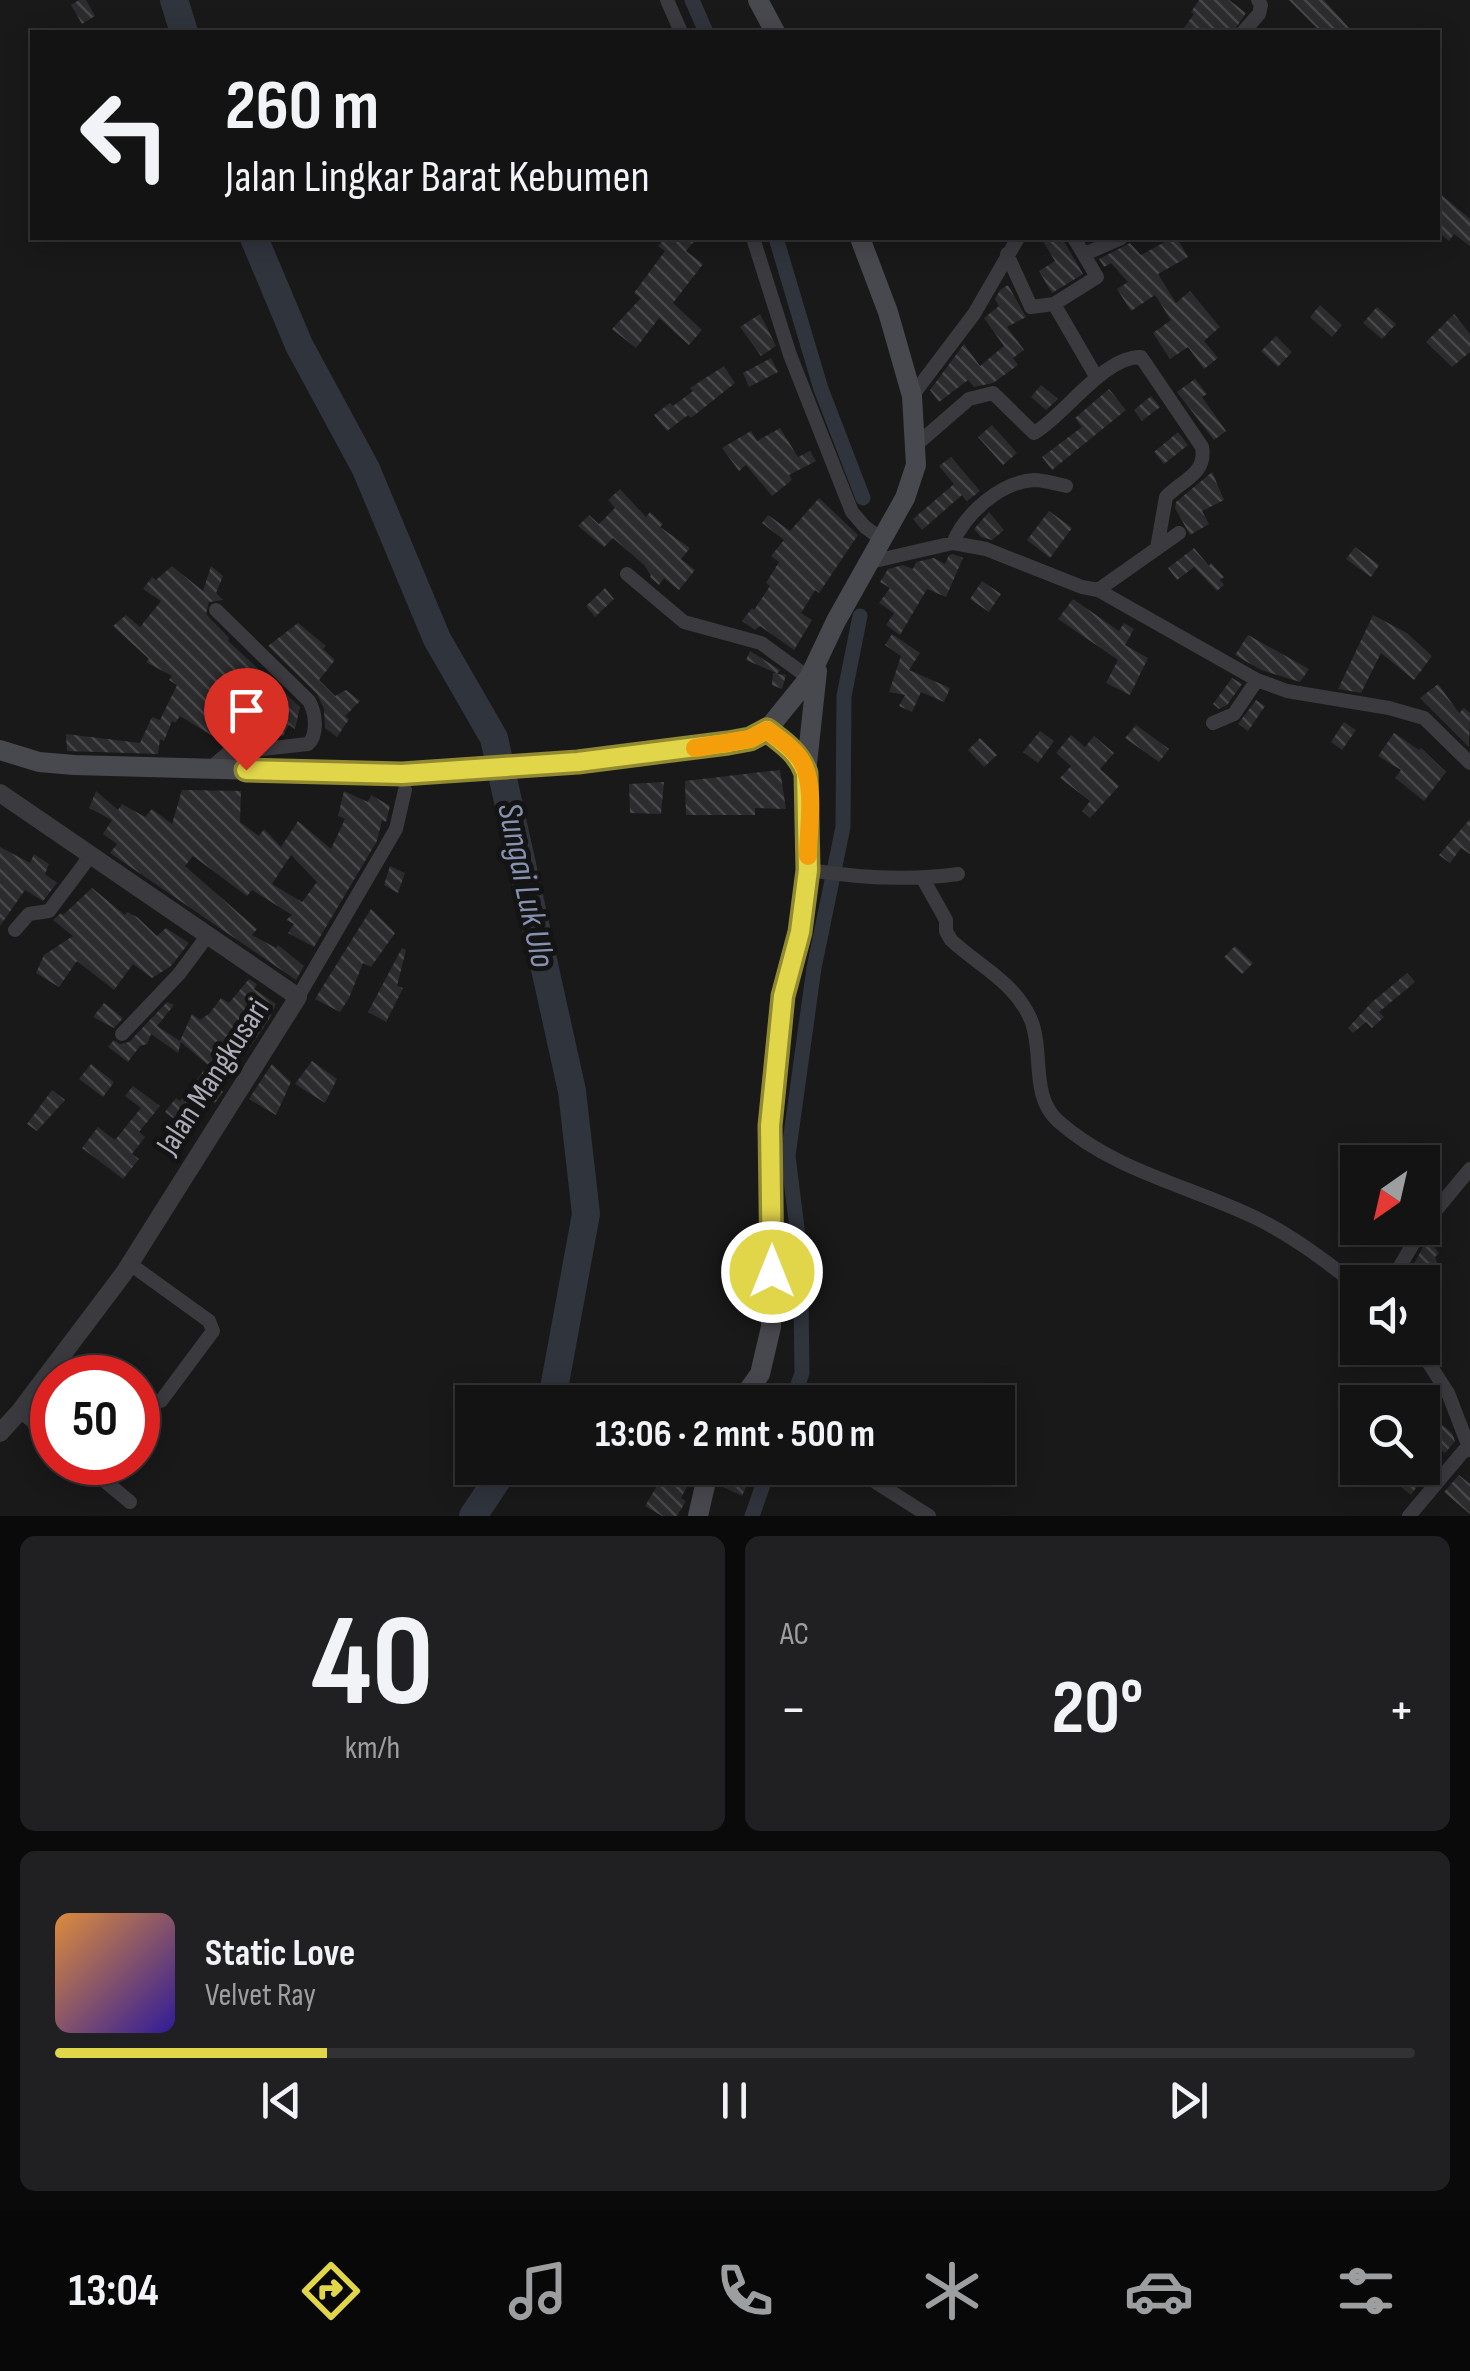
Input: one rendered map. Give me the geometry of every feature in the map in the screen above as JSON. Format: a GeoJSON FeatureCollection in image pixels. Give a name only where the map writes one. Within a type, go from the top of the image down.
{"type":"FeatureCollection","features":[{"type":"Feature","properties":{"kind":"main road"},"geometry":{"type":"LineString","coordinates":[[758,0],[774,30]]}},
{"type":"Feature","properties":{"kind":"main road"},"geometry":{"type":"LineString","coordinates":[[0,750],[39,762],[74,765],[419,773],[644,754],[750,739],[767,730],[809,678],[906,498],[916,466],[912,396],[888,312],[861,240]]}},
{"type":"Feature","properties":{"kind":"main road"},"geometry":{"type":"LineString","coordinates":[[754,1385],[771,1327],[770,1126],[783,996],[800,932],[808,870],[806,773],[818,656]]}},
{"type":"Feature","properties":{"kind":"main road"},"geometry":{"type":"LineString","coordinates":[[767,730],[801,758],[806,773]]}},
{"type":"Feature","properties":{"kind":"main road"},"geometry":{"type":"LineString","coordinates":[[698,1516],[704,1485]]}},
{"type":"Feature","properties":{"kind":"street"},"geometry":{"type":"LineString","coordinates":[[667,0],[679,30]]}},
{"type":"Feature","properties":{"kind":"street"},"geometry":{"type":"LineString","coordinates":[[1246,30],[1258,14],[1258,0]]}},
{"type":"Feature","properties":{"kind":"street"},"geometry":{"type":"LineString","coordinates":[[754,240],[790,355],[852,512],[883,540]]}},
{"type":"Feature","properties":{"kind":"street"},"geometry":{"type":"LineString","coordinates":[[912,396],[974,314],[1017,240]]}},
{"type":"Feature","properties":{"kind":"street"},"geometry":{"type":"LineString","coordinates":[[1007,254],[1032,307],[1038,309],[1095,280],[1097,273],[1075,240]]}},
{"type":"Feature","properties":{"kind":"street"},"geometry":{"type":"LineString","coordinates":[[1085,254],[1117,240]]}},
{"type":"Feature","properties":{"kind":"street"},"geometry":{"type":"LineString","coordinates":[[1054,304],[1096,378]]}},
{"type":"Feature","properties":{"kind":"street"},"geometry":{"type":"LineString","coordinates":[[916,445],[969,399],[993,393],[1034,433],[1096,378],[1130,358],[1142,357],[1202,448],[1202,466],[1166,497],[1157,548]]}},
{"type":"Feature","properties":{"kind":"street"},"geometry":{"type":"LineString","coordinates":[[953,543],[968,516],[1002,491],[1035,480],[1066,486]]}},
{"type":"Feature","properties":{"kind":"street"},"geometry":{"type":"LineString","coordinates":[[1098,590],[1179,533]]}},
{"type":"Feature","properties":{"kind":"street"},"geometry":{"type":"LineString","coordinates":[[870,562],[953,543],[986,549],[1082,588],[1098,590],[1257,680],[1286,691],[1389,708],[1424,718],[1470,763]]}},
{"type":"Feature","properties":{"kind":"street"},"geometry":{"type":"LineString","coordinates":[[627,574],[684,622],[761,643],[809,678]]}},
{"type":"Feature","properties":{"kind":"street"},"geometry":{"type":"LineString","coordinates":[[209,769],[228,753],[308,744],[314,738],[309,702],[216,610]]}},
{"type":"Feature","properties":{"kind":"street"},"geometry":{"type":"LineString","coordinates":[[1212,722],[1234,714],[1257,680]]}},
{"type":"Feature","properties":{"kind":"street"},"geometry":{"type":"LineString","coordinates":[[298,996],[396,829],[404,790]]}},
{"type":"Feature","properties":{"kind":"street","name":"Jalan Mangkusari"},"geometry":{"type":"LineString","coordinates":[[0,793],[298,996],[130,1264],[0,1433]]}},
{"type":"Feature","properties":{"kind":"street"},"geometry":{"type":"LineString","coordinates":[[15,930],[30,914],[50,911],[91,855]]}},
{"type":"Feature","properties":{"kind":"street"},"geometry":{"type":"LineString","coordinates":[[808,870],[854,877],[923,879],[958,874]]}},
{"type":"Feature","properties":{"kind":"street"},"geometry":{"type":"LineString","coordinates":[[923,879],[946,920],[951,940],[1008,986],[1024,1007],[1036,1038],[1041,1093],[1056,1120],[1122,1162],[1256,1218],[1340,1273]]}},
{"type":"Feature","properties":{"kind":"street"},"geometry":{"type":"LineString","coordinates":[[122,1034],[179,974],[208,934]]}},
{"type":"Feature","properties":{"kind":"street"},"geometry":{"type":"LineString","coordinates":[[1440,1206],[1470,1170]]}},
{"type":"Feature","properties":{"kind":"street"},"geometry":{"type":"LineString","coordinates":[[130,1264],[209,1321],[213,1330],[160,1401]]}},
{"type":"Feature","properties":{"kind":"street"},"geometry":{"type":"LineString","coordinates":[[1410,1516],[1469,1448],[1448,1392],[1430,1365]]}},
{"type":"Feature","properties":{"kind":"street"},"geometry":{"type":"LineString","coordinates":[[20,1411],[30,1419]]}},
{"type":"Feature","properties":{"kind":"street"},"geometry":{"type":"LineString","coordinates":[[110,1485],[130,1502]]}},
{"type":"Feature","properties":{"kind":"street"},"geometry":{"type":"LineString","coordinates":[[880,1485],[929,1516]]}},
{"type":"Feature","properties":{"kind":"building"},"geometry":{"type":"Polygon","coordinates":[[[86,0],[95,16],[82,24],[71,5],[86,0]]]}},
{"type":"Feature","properties":{"kind":"building"},"geometry":{"type":"Polygon","coordinates":[[[1199,0],[1229,0],[1246,13],[1234,30],[1182,30],[1194,14],[1191,12],[1199,0]]]}},
{"type":"Feature","properties":{"kind":"building"},"geometry":{"type":"Polygon","coordinates":[[[1289,0],[1324,0],[1349,28],[1319,30],[1289,0]]]}},
{"type":"Feature","properties":{"kind":"building"},"geometry":{"type":"Polygon","coordinates":[[[1440,194],[1470,219],[1470,246],[1454,234],[1449,241],[1440,234],[1440,194]]]}},
{"type":"Feature","properties":{"kind":"building"},"geometry":{"type":"Polygon","coordinates":[[[663,240],[695,240],[686,251],[703,264],[673,303],[702,330],[689,345],[659,318],[636,348],[612,329],[641,298],[634,293],[665,251],[658,246],[663,240]]]}},
{"type":"Feature","properties":{"kind":"building"},"geometry":{"type":"Polygon","coordinates":[[[1042,240],[1063,240],[1083,274],[1052,293],[1039,271],[1055,261],[1042,240]]]}},
{"type":"Feature","properties":{"kind":"building"},"geometry":{"type":"Polygon","coordinates":[[[1168,240],[1178,240],[1188,257],[1158,274],[1176,303],[1190,291],[1220,327],[1204,341],[1218,358],[1204,369],[1188,347],[1170,359],[1153,333],[1171,320],[1155,295],[1131,311],[1117,289],[1128,282],[1111,263],[1104,267],[1099,259],[1130,243],[1141,255],[1168,240]]]}},
{"type":"Feature","properties":{"kind":"building"},"geometry":{"type":"Polygon","coordinates":[[[1008,285],[1026,317],[1007,327],[1024,350],[1013,358],[1018,365],[993,383],[974,387],[968,380],[939,402],[930,390],[964,344],[980,366],[1004,346],[984,318],[999,306],[995,299],[1008,285]]]}},
{"type":"Feature","properties":{"kind":"building"},"geometry":{"type":"Polygon","coordinates":[[[1320,305],[1342,325],[1332,337],[1310,317],[1320,305]]]}},
{"type":"Feature","properties":{"kind":"building"},"geometry":{"type":"Polygon","coordinates":[[[1377,307],[1396,324],[1382,339],[1363,323],[1377,307]]]}},
{"type":"Feature","properties":{"kind":"building"},"geometry":{"type":"Polygon","coordinates":[[[760,314],[776,346],[761,356],[740,327],[760,314]]]}},
{"type":"Feature","properties":{"kind":"building"},"geometry":{"type":"Polygon","coordinates":[[[1454,314],[1470,334],[1470,352],[1452,367],[1426,342],[1454,314]]]}},
{"type":"Feature","properties":{"kind":"building"},"geometry":{"type":"Polygon","coordinates":[[[1276,336],[1292,352],[1278,367],[1261,351],[1276,336]]]}},
{"type":"Feature","properties":{"kind":"building"},"geometry":{"type":"Polygon","coordinates":[[[771,358],[778,372],[749,387],[743,373],[771,358]]]}},
{"type":"Feature","properties":{"kind":"building"},"geometry":{"type":"Polygon","coordinates":[[[724,366],[735,383],[691,418],[688,415],[667,431],[654,415],[670,403],[673,406],[693,391],[690,388],[724,366]]]}},
{"type":"Feature","properties":{"kind":"building"},"geometry":{"type":"Polygon","coordinates":[[[1195,379],[1207,394],[1202,397],[1226,431],[1214,440],[1177,392],[1195,379]]]}},
{"type":"Feature","properties":{"kind":"building"},"geometry":{"type":"Polygon","coordinates":[[[1041,385],[1058,399],[1046,410],[1031,397],[1041,385]]]}},
{"type":"Feature","properties":{"kind":"building"},"geometry":{"type":"Polygon","coordinates":[[[1109,389],[1126,410],[1052,470],[1042,457],[1082,427],[1075,418],[1109,389]]]}},
{"type":"Feature","properties":{"kind":"building"},"geometry":{"type":"Polygon","coordinates":[[[1151,396],[1160,407],[1142,421],[1134,410],[1151,396]]]}},
{"type":"Feature","properties":{"kind":"building"},"geometry":{"type":"Polygon","coordinates":[[[992,425],[1017,453],[1003,465],[978,437],[992,425]]]}},
{"type":"Feature","properties":{"kind":"building"},"geometry":{"type":"Polygon","coordinates":[[[780,428],[798,457],[810,451],[816,461],[789,475],[792,480],[772,496],[746,465],[739,471],[722,448],[751,431],[757,441],[780,428]]]}},
{"type":"Feature","properties":{"kind":"building"},"geometry":{"type":"Polygon","coordinates":[[[1178,432],[1188,445],[1164,464],[1154,452],[1178,432]]]}},
{"type":"Feature","properties":{"kind":"building"},"geometry":{"type":"Polygon","coordinates":[[[951,457],[980,491],[967,501],[962,495],[922,530],[913,519],[954,484],[939,466],[951,457]]]}},
{"type":"Feature","properties":{"kind":"building"},"geometry":{"type":"Polygon","coordinates":[[[1212,472],[1224,500],[1202,511],[1209,524],[1190,535],[1175,508],[1176,502],[1212,472]]]}},
{"type":"Feature","properties":{"kind":"building"},"geometry":{"type":"Polygon","coordinates":[[[620,489],[646,517],[650,512],[663,524],[660,527],[690,548],[681,559],[695,570],[679,590],[664,578],[659,585],[644,565],[613,538],[604,547],[578,526],[589,515],[599,524],[615,508],[608,500],[620,489]]]}},
{"type":"Feature","properties":{"kind":"building"},"geometry":{"type":"Polygon","coordinates":[[[819,498],[858,535],[801,613],[812,620],[794,650],[760,626],[755,630],[742,621],[770,586],[766,583],[779,562],[771,556],[784,540],[762,523],[768,515],[790,531],[819,498]]]}},
{"type":"Feature","properties":{"kind":"building"},"geometry":{"type":"Polygon","coordinates":[[[1049,511],[1072,528],[1050,558],[1027,540],[1049,511]]]}},
{"type":"Feature","properties":{"kind":"building"},"geometry":{"type":"Polygon","coordinates":[[[989,512],[1004,530],[992,540],[981,537],[974,529],[989,512]]]}},
{"type":"Feature","properties":{"kind":"building"},"geometry":{"type":"Polygon","coordinates":[[[1355,547],[1379,565],[1371,577],[1346,559],[1355,547]]]}},
{"type":"Feature","properties":{"kind":"building"},"geometry":{"type":"Polygon","coordinates":[[[1194,548],[1224,577],[1220,580],[1224,585],[1217,591],[1194,567],[1177,580],[1168,568],[1194,548]]]}},
{"type":"Feature","properties":{"kind":"building"},"geometry":{"type":"Polygon","coordinates":[[[953,554],[963,558],[946,597],[927,589],[900,635],[886,625],[894,613],[879,603],[890,588],[880,582],[888,569],[903,565],[913,569],[916,562],[934,558],[945,564],[953,554]]]}},
{"type":"Feature","properties":{"kind":"building"},"geometry":{"type":"Polygon","coordinates":[[[172,566],[203,591],[211,566],[223,576],[216,593],[223,600],[209,602],[206,614],[228,641],[300,707],[295,729],[289,725],[283,736],[275,737],[261,727],[252,740],[230,726],[221,741],[180,716],[175,723],[172,721],[164,741],[160,739],[158,754],[67,751],[66,734],[140,743],[152,717],[160,720],[177,685],[169,680],[172,676],[146,662],[149,659],[113,626],[126,615],[140,627],[161,601],[143,589],[152,577],[156,580],[172,566]]]}},
{"type":"Feature","properties":{"kind":"building"},"geometry":{"type":"Polygon","coordinates":[[[982,581],[1001,594],[989,612],[970,599],[982,581]]]}},
{"type":"Feature","properties":{"kind":"building"},"geometry":{"type":"Polygon","coordinates":[[[605,588],[614,599],[595,617],[586,606],[605,588]]]}},
{"type":"Feature","properties":{"kind":"building"},"geometry":{"type":"Polygon","coordinates":[[[1073,599],[1119,631],[1124,623],[1134,629],[1125,645],[1148,658],[1130,695],[1106,683],[1118,660],[1058,619],[1073,599]]]}},
{"type":"Feature","properties":{"kind":"building"},"geometry":{"type":"Polygon","coordinates":[[[1373,615],[1407,633],[1432,656],[1414,680],[1381,653],[1361,693],[1338,689],[1373,615]]]}},
{"type":"Feature","properties":{"kind":"building"},"geometry":{"type":"Polygon","coordinates":[[[298,623],[326,646],[323,649],[335,660],[319,680],[335,696],[346,690],[360,701],[345,716],[349,719],[337,737],[325,728],[324,709],[317,694],[268,646],[298,623]]]}},
{"type":"Feature","properties":{"kind":"building"},"geometry":{"type":"Polygon","coordinates":[[[892,634],[920,653],[909,670],[950,688],[944,702],[921,692],[912,712],[899,706],[905,695],[889,692],[901,656],[885,645],[892,634]]]}},
{"type":"Feature","properties":{"kind":"building"},"geometry":{"type":"Polygon","coordinates":[[[1248,635],[1309,669],[1300,682],[1261,670],[1235,655],[1248,635]]]}},
{"type":"Feature","properties":{"kind":"building"},"geometry":{"type":"Polygon","coordinates":[[[750,651],[780,670],[777,674],[786,675],[782,689],[772,685],[776,673],[746,660],[750,651]]]}},
{"type":"Feature","properties":{"kind":"building"},"geometry":{"type":"Polygon","coordinates":[[[1232,678],[1242,684],[1227,705],[1219,709],[1213,704],[1232,678]]]}},
{"type":"Feature","properties":{"kind":"building"},"geometry":{"type":"Polygon","coordinates":[[[1438,684],[1459,713],[1464,708],[1470,713],[1469,747],[1420,698],[1438,684]]]}},
{"type":"Feature","properties":{"kind":"building"},"geometry":{"type":"Polygon","coordinates":[[[1256,700],[1265,706],[1248,731],[1238,724],[1256,700]]]}},
{"type":"Feature","properties":{"kind":"building"},"geometry":{"type":"Polygon","coordinates":[[[1344,722],[1356,730],[1342,750],[1331,742],[1344,722]]]}},
{"type":"Feature","properties":{"kind":"building"},"geometry":{"type":"Polygon","coordinates":[[[1136,725],[1169,749],[1159,762],[1125,738],[1136,725]]]}},
{"type":"Feature","properties":{"kind":"building"},"geometry":{"type":"Polygon","coordinates":[[[1040,731],[1054,741],[1038,763],[1023,752],[1040,731]]]}},
{"type":"Feature","properties":{"kind":"building"},"geometry":{"type":"Polygon","coordinates":[[[1394,733],[1421,748],[1446,772],[1424,801],[1395,778],[1401,770],[1378,756],[1394,733]]]}},
{"type":"Feature","properties":{"kind":"building"},"geometry":{"type":"Polygon","coordinates":[[[1071,735],[1085,747],[1094,736],[1114,753],[1100,769],[1119,786],[1090,818],[1082,811],[1090,801],[1060,778],[1071,766],[1056,753],[1071,735]]]}},
{"type":"Feature","properties":{"kind":"building"},"geometry":{"type":"Polygon","coordinates":[[[980,738],[997,755],[984,767],[968,750],[980,738]]]}},
{"type":"Feature","properties":{"kind":"building"},"geometry":{"type":"Polygon","coordinates":[[[780,770],[786,809],[755,808],[755,815],[686,815],[685,781],[780,770]]]}},
{"type":"Feature","properties":{"kind":"building"},"geometry":{"type":"Polygon","coordinates":[[[664,782],[661,814],[630,813],[629,784],[664,782]]]}},
{"type":"Feature","properties":{"kind":"building"},"geometry":{"type":"Polygon","coordinates":[[[182,790],[241,791],[240,822],[259,836],[264,829],[281,847],[298,821],[331,849],[345,819],[338,816],[344,791],[368,802],[371,795],[390,806],[377,841],[314,947],[288,933],[294,924],[286,920],[292,915],[252,890],[247,896],[193,856],[185,866],[257,929],[252,935],[276,948],[278,945],[304,966],[296,980],[110,853],[117,844],[103,834],[112,820],[89,808],[96,791],[118,810],[122,804],[145,817],[152,809],[172,824],[182,790]],[[291,855],[272,884],[302,902],[317,882],[291,855]]]}},
{"type":"Feature","properties":{"kind":"building"},"geometry":{"type":"Polygon","coordinates":[[[1470,819],[1470,854],[1461,848],[1450,863],[1439,855],[1470,819]]]}},
{"type":"Feature","properties":{"kind":"building"},"geometry":{"type":"Polygon","coordinates":[[[0,847],[30,863],[34,854],[49,864],[45,874],[57,883],[43,901],[25,890],[0,926],[0,847]]]}},
{"type":"Feature","properties":{"kind":"building"},"geometry":{"type":"Polygon","coordinates":[[[390,866],[405,873],[398,893],[384,885],[390,866]]]}},
{"type":"Feature","properties":{"kind":"building"},"geometry":{"type":"Polygon","coordinates":[[[92,888],[125,915],[127,912],[137,917],[157,936],[166,928],[189,943],[171,966],[152,978],[133,964],[114,990],[77,961],[59,987],[36,973],[44,955],[73,936],[53,920],[92,888]]]}},
{"type":"Feature","properties":{"kind":"building"},"geometry":{"type":"Polygon","coordinates":[[[371,909],[395,933],[371,967],[363,963],[340,1012],[315,999],[371,909]]]}},
{"type":"Feature","properties":{"kind":"building"},"geometry":{"type":"Polygon","coordinates":[[[1235,946],[1253,963],[1242,974],[1224,957],[1235,946]]]}},
{"type":"Feature","properties":{"kind":"building"},"geometry":{"type":"Polygon","coordinates":[[[402,948],[406,950],[397,986],[403,988],[386,1022],[368,1012],[402,948]]]}},
{"type":"Feature","properties":{"kind":"building"},"geometry":{"type":"Polygon","coordinates":[[[1407,973],[1415,982],[1379,1012],[1384,1017],[1372,1028],[1366,1022],[1353,1033],[1348,1028],[1407,973]]]}},
{"type":"Feature","properties":{"kind":"building"},"geometry":{"type":"Polygon","coordinates":[[[249,979],[257,984],[254,989],[276,1004],[223,1092],[215,1103],[210,1100],[187,1129],[165,1112],[176,1098],[180,1101],[208,1065],[181,1042],[178,1053],[151,1034],[147,1044],[140,1046],[128,1062],[108,1047],[114,1040],[120,1044],[129,1042],[167,1002],[174,1005],[157,1026],[180,1041],[192,1014],[200,1020],[221,998],[229,1003],[249,979]]]}},
{"type":"Feature","properties":{"kind":"building"},"geometry":{"type":"Polygon","coordinates":[[[104,1003],[123,1018],[114,1028],[93,1017],[104,1003]]]}},
{"type":"Feature","properties":{"kind":"building"},"geometry":{"type":"Polygon","coordinates":[[[312,1061],[337,1079],[325,1103],[295,1084],[312,1061]]]}},
{"type":"Feature","properties":{"kind":"building"},"geometry":{"type":"Polygon","coordinates":[[[91,1064],[114,1082],[103,1097],[79,1079],[91,1064]]]}},
{"type":"Feature","properties":{"kind":"building"},"geometry":{"type":"Polygon","coordinates":[[[272,1064],[291,1082],[276,1115],[249,1099],[272,1064]]]}},
{"type":"Feature","properties":{"kind":"building"},"geometry":{"type":"Polygon","coordinates":[[[133,1086],[160,1106],[139,1132],[145,1137],[132,1154],[139,1159],[123,1179],[82,1148],[98,1127],[115,1140],[141,1108],[125,1096],[133,1086]]]}},
{"type":"Feature","properties":{"kind":"building"},"geometry":{"type":"Polygon","coordinates":[[[52,1090],[65,1100],[37,1131],[27,1124],[52,1090]]]}},
{"type":"Feature","properties":{"kind":"building"},"geometry":{"type":"Polygon","coordinates":[[[1424,1245],[1433,1245],[1439,1253],[1435,1257],[1438,1265],[1413,1265],[1424,1245]]]}},
{"type":"Feature","properties":{"kind":"building"},"geometry":{"type":"Polygon","coordinates":[[[1440,1423],[1455,1441],[1445,1453],[1440,1449],[1440,1423]]]}},
{"type":"Feature","properties":{"kind":"building"},"geometry":{"type":"Polygon","coordinates":[[[1459,1475],[1470,1484],[1470,1514],[1444,1492],[1459,1475]]]}},
{"type":"Feature","properties":{"kind":"building"},"geometry":{"type":"Polygon","coordinates":[[[657,1485],[687,1487],[681,1498],[686,1501],[677,1516],[662,1516],[645,1506],[657,1485]]]}},
{"type":"Feature","properties":{"kind":"building"},"geometry":{"type":"Polygon","coordinates":[[[719,1485],[747,1485],[742,1496],[719,1485]]]}},
{"type":"Feature","properties":{"kind":"building"},"geometry":{"type":"Polygon","coordinates":[[[1398,1485],[1418,1485],[1411,1495],[1398,1485]]]}},
{"type":"Feature","properties":{"kind":"waterway","name":"Sungai Luk Ulo"},"geometry":{"type":"LineString","coordinates":[[174,0],[183,30]]}},
{"type":"Feature","properties":{"kind":"waterway"},"geometry":{"type":"LineString","coordinates":[[692,0],[705,30]]}},
{"type":"Feature","properties":{"kind":"waterway","name":"Sungai Luk Ulo"},"geometry":{"type":"LineString","coordinates":[[255,240],[299,345],[366,469],[437,639],[494,738],[572,1091],[586,1214],[555,1385]]}},
{"type":"Feature","properties":{"kind":"waterway"},"geometry":{"type":"LineString","coordinates":[[777,240],[821,389],[863,498]]}},
{"type":"Feature","properties":{"kind":"waterway"},"geometry":{"type":"LineString","coordinates":[[798,1385],[802,1373],[801,1299],[788,1156],[814,968],[843,827],[844,696],[860,616]]}},
{"type":"Feature","properties":{"kind":"waterway","name":"Sungai Luk Ulo"},"geometry":{"type":"LineString","coordinates":[[473,1516],[494,1485]]}},
{"type":"Feature","properties":{"kind":"waterway"},"geometry":{"type":"LineString","coordinates":[[752,1516],[763,1485]]}},
{"type":"Feature","properties":{"kind":"slow traffic"},"geometry":{"type":"LineString","coordinates":[[695,748],[750,739],[767,730],[801,758],[809,806],[808,856]]}},
{"type":"Feature","properties":{"kind":"route"},"geometry":{"type":"LineString","coordinates":[[246,770],[402,774],[530,766],[728,743],[750,739],[767,730],[801,758],[809,806],[808,870],[800,932],[783,996],[770,1126],[772,1272]]}}]}
